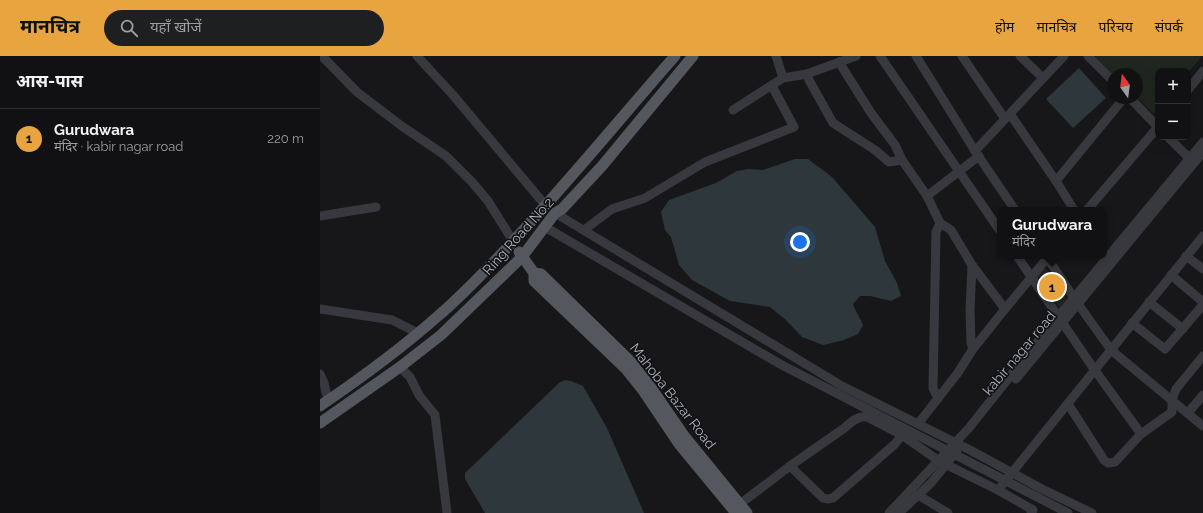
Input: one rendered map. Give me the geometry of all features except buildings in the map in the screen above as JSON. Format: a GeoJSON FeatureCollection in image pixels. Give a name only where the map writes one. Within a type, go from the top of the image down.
{"type":"FeatureCollection","features":[{"type":"Feature","properties":{"kind":"main road","name":"Ring Road No.2"},"geometry":{"type":"LineString","coordinates":[[324,404],[375,368],[438,317],[470,287],[598,148],[675,56]]}},
{"type":"Feature","properties":{"kind":"main road","name":"Ring Road No.2"},"geometry":{"type":"LineString","coordinates":[[320,423],[400,367],[441,335],[522,257],[555,213],[562,209],[602,166],[693,56]]}},
{"type":"Feature","properties":{"kind":"main road","name":"Mahoba Bazar Road"},"geometry":{"type":"LineString","coordinates":[[513,241],[522,257],[534,273],[534,280],[626,369],[654,399],[678,444],[736,511],[747,513]]}},
{"type":"Feature","properties":{"kind":"street"},"geometry":{"type":"LineString","coordinates":[[322,56],[357,92],[403,127],[446,156],[484,196],[513,241]]}},
{"type":"Feature","properties":{"kind":"street"},"geometry":{"type":"LineString","coordinates":[[417,56],[453,95],[546,206]]}},
{"type":"Feature","properties":{"kind":"street"},"geometry":{"type":"LineString","coordinates":[[776,56],[784,78]]}},
{"type":"Feature","properties":{"kind":"street"},"geometry":{"type":"LineString","coordinates":[[733,110],[784,78],[807,74],[856,56]]}},
{"type":"Feature","properties":{"kind":"street"},"geometry":{"type":"LineString","coordinates":[[880,56],[997,227]]}},
{"type":"Feature","properties":{"kind":"street"},"geometry":{"type":"LineString","coordinates":[[916,56],[1013,207]]}},
{"type":"Feature","properties":{"kind":"street"},"geometry":{"type":"LineString","coordinates":[[962,56],[1056,181],[1072,207]]}},
{"type":"Feature","properties":{"kind":"street"},"geometry":{"type":"LineString","coordinates":[[1020,56],[1043,78]]}},
{"type":"Feature","properties":{"kind":"street"},"geometry":{"type":"LineString","coordinates":[[927,196],[960,172],[1007,116],[1064,56]]}},
{"type":"Feature","properties":{"kind":"street"},"geometry":{"type":"LineString","coordinates":[[1088,56],[1107,75]]}},
{"type":"Feature","properties":{"kind":"street"},"geometry":{"type":"LineString","coordinates":[[839,62],[871,113],[895,145],[902,160],[927,196],[940,223],[951,230],[972,265],[1005,309]]}},
{"type":"Feature","properties":{"kind":"street"},"geometry":{"type":"LineString","coordinates":[[1191,86],[1203,71]]}},
{"type":"Feature","properties":{"kind":"street"},"geometry":{"type":"LineString","coordinates":[[807,74],[833,123],[875,150],[889,162],[902,160]]}},
{"type":"Feature","properties":{"kind":"street"},"geometry":{"type":"LineString","coordinates":[[584,230],[612,209],[645,198],[705,162],[794,126],[772,86]]}},
{"type":"Feature","properties":{"kind":"street"},"geometry":{"type":"LineString","coordinates":[[1056,181],[1119,104]]}},
{"type":"Feature","properties":{"kind":"street"},"geometry":{"type":"LineString","coordinates":[[1136,104],[1155,124]]}},
{"type":"Feature","properties":{"kind":"street"},"geometry":{"type":"LineString","coordinates":[[1090,207],[1155,131]]}},
{"type":"Feature","properties":{"kind":"street"},"geometry":{"type":"LineString","coordinates":[[1172,140],[1197,157]]}},
{"type":"Feature","properties":{"kind":"street","name":"kabir nagar road"},"geometry":{"type":"LineString","coordinates":[[899,513],[931,483],[942,462],[1197,157],[1203,142]]}},
{"type":"Feature","properties":{"kind":"street"},"geometry":{"type":"LineString","coordinates":[[320,216],[376,206]]}},
{"type":"Feature","properties":{"kind":"street"},"geometry":{"type":"LineString","coordinates":[[555,213],[842,386],[958,444],[1042,489],[1092,513]]}},
{"type":"Feature","properties":{"kind":"street"},"geometry":{"type":"LineString","coordinates":[[938,399],[933,388],[936,232],[940,223]]}},
{"type":"Feature","properties":{"kind":"street"},"geometry":{"type":"LineString","coordinates":[[545,227],[780,364],[1068,513]]}},
{"type":"Feature","properties":{"kind":"street"},"geometry":{"type":"LineString","coordinates":[[998,490],[1068,404],[1094,369],[1203,236]]}},
{"type":"Feature","properties":{"kind":"street"},"geometry":{"type":"LineString","coordinates":[[1186,256],[1203,269]]}},
{"type":"Feature","properties":{"kind":"street"},"geometry":{"type":"LineString","coordinates":[[1019,259],[1094,369],[1141,434]]}},
{"type":"Feature","properties":{"kind":"street"},"geometry":{"type":"LineString","coordinates":[[918,424],[957,374],[973,349],[1045,259]]}},
{"type":"Feature","properties":{"kind":"street"},"geometry":{"type":"LineString","coordinates":[[1048,259],[1111,350],[1203,426]]}},
{"type":"Feature","properties":{"kind":"street"},"geometry":{"type":"LineString","coordinates":[[972,265],[970,310],[971,343],[973,349]]}},
{"type":"Feature","properties":{"kind":"street"},"geometry":{"type":"LineString","coordinates":[[1132,324],[1165,349],[1183,329],[1203,303],[1171,275]]}},
{"type":"Feature","properties":{"kind":"street"},"geometry":{"type":"LineString","coordinates":[[1149,302],[1183,329]]}},
{"type":"Feature","properties":{"kind":"street"},"geometry":{"type":"LineString","coordinates":[[320,308],[392,320],[418,333]]}},
{"type":"Feature","properties":{"kind":"street"},"geometry":{"type":"LineString","coordinates":[[1068,404],[1104,460],[1108,463],[1116,462],[1141,434],[1172,412],[1172,400],[1176,389],[1203,356]]}},
{"type":"Feature","properties":{"kind":"street"},"geometry":{"type":"LineString","coordinates":[[400,367],[410,377],[419,395],[435,415],[447,513]]}},
{"type":"Feature","properties":{"kind":"street"},"geometry":{"type":"LineString","coordinates":[[320,374],[324,383],[324,404]]}},
{"type":"Feature","properties":{"kind":"street"},"geometry":{"type":"LineString","coordinates":[[1188,413],[1203,395]]}},
{"type":"Feature","properties":{"kind":"street"},"geometry":{"type":"LineString","coordinates":[[736,511],[790,466],[854,420],[861,417],[867,417],[902,435],[942,462],[998,490],[1033,510],[1031,513]]}},
{"type":"Feature","properties":{"kind":"street"},"geometry":{"type":"LineString","coordinates":[[790,466],[822,498],[832,498],[895,444],[902,435]]}},
{"type":"Feature","properties":{"kind":"street"},"geometry":{"type":"LineString","coordinates":[[889,513],[942,462]]}},
{"type":"Feature","properties":{"kind":"street"},"geometry":{"type":"LineString","coordinates":[[918,495],[948,513]]}},
{"type":"Feature","properties":{"kind":"shaded area"},"geometry":{"type":"Polygon","coordinates":[[[1095,56],[1202,56],[1191,69],[1191,68],[1155,68],[1154,114],[1143,103],[1143,68],[1107,68],[1095,56]]]}},
{"type":"Feature","properties":{"kind":"shaded area"},"geometry":{"type":"Polygon","coordinates":[[[1079,68],[1106,98],[1073,128],[1046,99],[1079,68]]]}},
{"type":"Feature","properties":{"kind":"shaded area"},"geometry":{"type":"Polygon","coordinates":[[[795,159],[808,159],[832,177],[875,227],[885,261],[897,283],[901,296],[891,301],[870,296],[860,296],[853,304],[863,325],[858,334],[844,340],[823,345],[802,337],[786,320],[770,307],[730,301],[692,280],[679,265],[671,237],[665,230],[661,212],[669,200],[716,183],[737,171],[748,169],[763,170],[795,159]]]}},
{"type":"Feature","properties":{"kind":"shaded area"},"geometry":{"type":"Polygon","coordinates":[[[1045,267],[1067,299],[1060,309],[1035,277],[1045,267]]]}},
{"type":"Feature","properties":{"kind":"shaded area"},"geometry":{"type":"Polygon","coordinates":[[[565,380],[583,386],[607,428],[644,513],[485,513],[465,479],[465,473],[559,383],[565,380]]]}},
{"type":"Feature","properties":{"kind":"place","name":"Gurudwara"},"geometry":{"type":"Point","coordinates":[1052,287]}}]}
